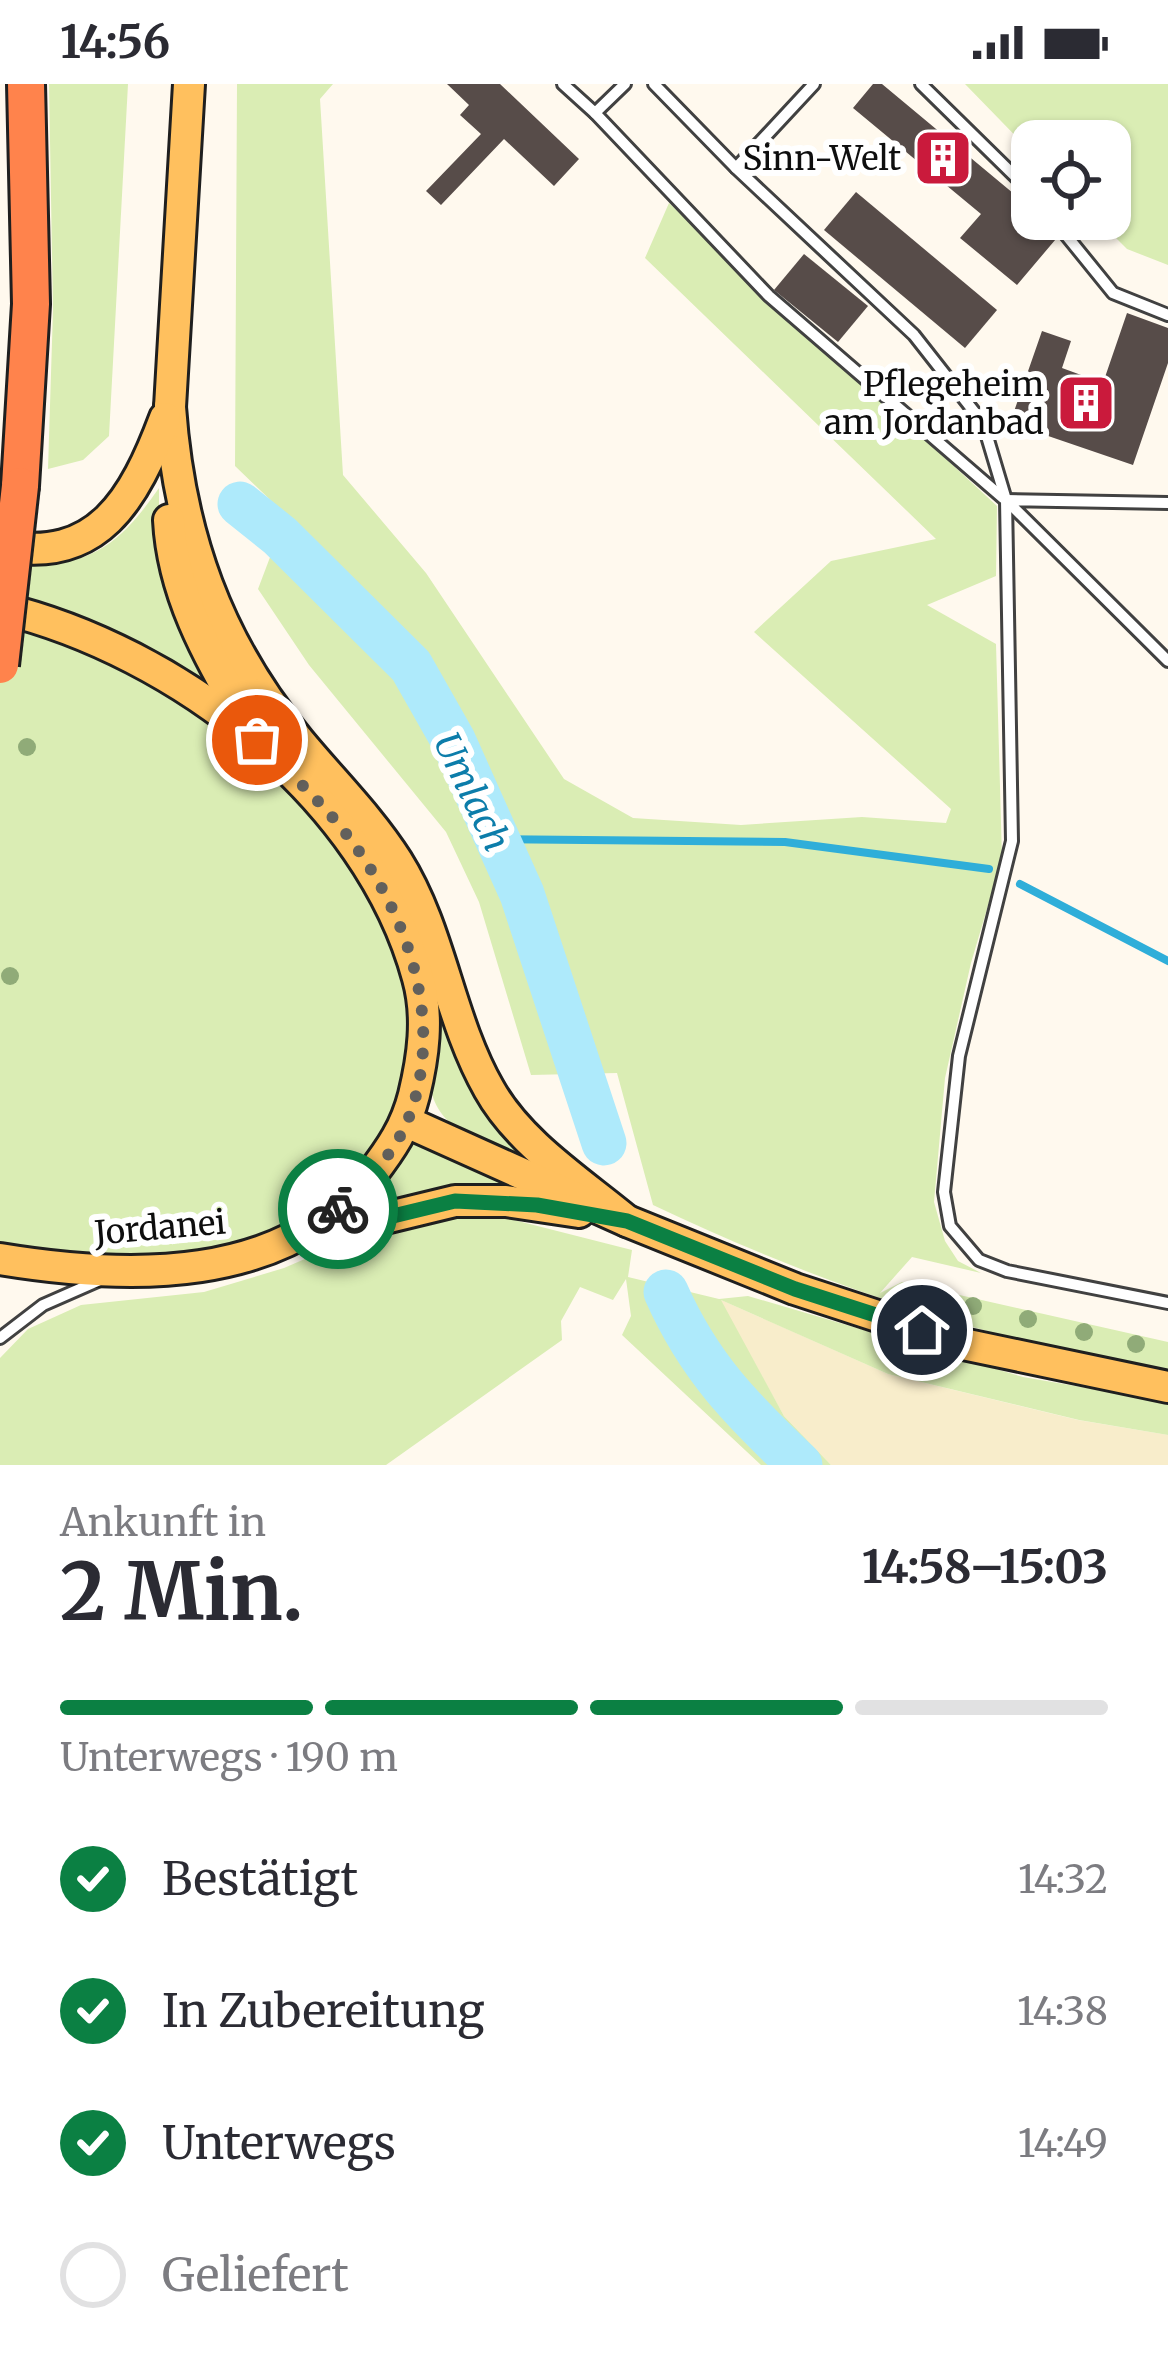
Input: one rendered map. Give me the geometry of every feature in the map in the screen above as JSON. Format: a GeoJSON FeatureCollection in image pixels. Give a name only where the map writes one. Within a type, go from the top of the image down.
{"type":"FeatureCollection","features":[{"type":"Feature","properties":{"kind":"highway"},"geometry":{"type":"LineString","coordinates":[[0,665],[20,486],[32,304],[26,84]]}},
{"type":"Feature","properties":{"kind":"main road"},"geometry":{"type":"LineString","coordinates":[[189,84],[170,407],[170,529],[178,585],[203,646],[257,740]]}},
{"type":"Feature","properties":{"kind":"main road"},"geometry":{"type":"LineString","coordinates":[[0,545],[28,551],[59,548],[88,536],[132,491],[170,407]]}},
{"type":"Feature","properties":{"kind":"main road"},"geometry":{"type":"LineString","coordinates":[[170,407],[186,528],[230,641],[274,710],[361,810],[398,862],[423,910],[463,1032],[491,1094],[541,1149],[627,1221]]}},
{"type":"Feature","properties":{"kind":"main road","name":"Jordanei"},"geometry":{"type":"LineString","coordinates":[[0,608],[97,639],[162,673],[257,740],[347,835],[384,895],[409,952],[424,1018],[421,1066],[407,1122],[361,1188],[298,1239],[204,1265],[117,1273],[0,1259]]}},
{"type":"Feature","properties":{"kind":"main road"},"geometry":{"type":"LineString","coordinates":[[407,1122],[627,1221],[795,1289],[964,1344],[1168,1388]]}},
{"type":"Feature","properties":{"kind":"main road"},"geometry":{"type":"LineString","coordinates":[[298,1239],[455,1201],[506,1201],[627,1221]]}},
{"type":"Feature","properties":{"kind":"lane"},"geometry":{"type":"LineString","coordinates":[[563,84],[769,296],[1006,500],[1168,661]]}},
{"type":"Feature","properties":{"kind":"lane"},"geometry":{"type":"LineString","coordinates":[[595,113],[626,84]]}},
{"type":"Feature","properties":{"kind":"lane"},"geometry":{"type":"LineString","coordinates":[[654,84],[914,335],[983,424],[1006,500],[1011,859],[958,1056],[944,1192],[950,1226],[980,1260],[1007,1271],[1168,1304]]}},
{"type":"Feature","properties":{"kind":"lane"},"geometry":{"type":"LineString","coordinates":[[736,168],[814,84]]}},
{"type":"Feature","properties":{"kind":"lane"},"geometry":{"type":"LineString","coordinates":[[921,84],[1011,172]]}},
{"type":"Feature","properties":{"kind":"lane"},"geometry":{"type":"LineString","coordinates":[[1070,240],[1113,293],[1168,315]]}},
{"type":"Feature","properties":{"kind":"lane"},"geometry":{"type":"LineString","coordinates":[[1006,500],[1168,502]]}},
{"type":"Feature","properties":{"kind":"lane"},"geometry":{"type":"LineString","coordinates":[[0,1338],[43,1305],[117,1273]]}},
{"type":"Feature","properties":{"kind":"shaded area"},"geometry":{"type":"Polygon","coordinates":[[[719,1299],[888,1374],[1078,1420],[1168,1435],[1168,1465],[831,1465],[784,1416],[719,1299]]]}},
{"type":"Feature","properties":{"kind":"green space"},"geometry":{"type":"Polygon","coordinates":[[[49,84],[128,84],[109,436],[83,460],[48,469],[53,310],[49,84]]]}},
{"type":"Feature","properties":{"kind":"green space"},"geometry":{"type":"Polygon","coordinates":[[[237,84],[333,84],[320,99],[343,475],[426,573],[564,779],[633,818],[741,825],[862,817],[946,823],[951,809],[754,632],[831,561],[936,539],[645,258],[669,203],[997,506],[996,576],[927,605],[996,644],[1002,858],[971,963],[945,1078],[934,1202],[945,1241],[958,1261],[981,1273],[912,1257],[880,1293],[902,1282],[1168,1342],[1168,1370],[1036,1344],[904,1306],[776,1259],[653,1205],[617,1073],[531,1075],[479,902],[446,832],[309,665],[258,589],[286,515],[235,466],[237,84]]]}},
{"type":"Feature","properties":{"kind":"green space"},"geometry":{"type":"Polygon","coordinates":[[[965,84],[1168,84],[1168,265],[1127,249],[1118,240],[1131,240],[1131,120],[1011,120],[1011,131],[965,84]]]}},
{"type":"Feature","properties":{"kind":"green space"},"geometry":{"type":"Polygon","coordinates":[[[159,488],[159,533],[208,678],[199,683],[104,627],[0,592],[20,564],[66,562],[102,548],[131,524],[159,488]]]}},
{"type":"Feature","properties":{"kind":"green space"},"geometry":{"type":"Polygon","coordinates":[[[0,618],[155,685],[240,743],[330,834],[367,887],[394,943],[409,1000],[410,1054],[399,1103],[377,1147],[345,1184],[303,1215],[255,1239],[199,1255],[150,1260],[0,1248],[0,618]]]}},
{"type":"Feature","properties":{"kind":"green space"},"geometry":{"type":"Polygon","coordinates":[[[441,1024],[446,1024],[535,1164],[476,1140],[445,1118],[430,1084],[434,1041],[441,1024]]]}},
{"type":"Feature","properties":{"kind":"green space"},"geometry":{"type":"Polygon","coordinates":[[[409,1133],[545,1189],[433,1191],[348,1215],[409,1133]]]}},
{"type":"Feature","properties":{"kind":"green space"},"geometry":{"type":"Polygon","coordinates":[[[486,1213],[632,1250],[628,1277],[719,1299],[748,1296],[1023,1377],[1168,1402],[1168,1435],[1079,1420],[888,1374],[721,1300],[784,1416],[831,1465],[761,1465],[622,1335],[631,1316],[626,1279],[613,1300],[580,1287],[561,1321],[562,1340],[386,1465],[0,1465],[0,1358],[28,1329],[81,1305],[204,1292],[284,1268],[351,1239],[437,1217],[486,1213]]]}},
{"type":"Feature","properties":{"kind":"building"},"geometry":{"type":"Polygon","coordinates":[[[447,84],[500,84],[579,159],[554,186],[504,139],[441,205],[426,191],[481,134],[460,115],[469,105],[447,84]]]}},
{"type":"Feature","properties":{"kind":"building","name":"Sinn-Welt"},"geometry":{"type":"Polygon","coordinates":[[[873,84],[882,84],[1011,192],[1011,240],[1055,240],[1017,285],[960,238],[981,214],[853,108],[873,84]]]}},
{"type":"Feature","properties":{"kind":"building"},"geometry":{"type":"Polygon","coordinates":[[[856,192],[997,310],[965,348],[824,230],[856,192]]]}},
{"type":"Feature","properties":{"kind":"building"},"geometry":{"type":"Polygon","coordinates":[[[804,254],[868,306],[838,342],[774,290],[804,254]]]}},
{"type":"Feature","properties":{"kind":"building","name":"Pflegeheim am Jordanbad"},"geometry":{"type":"Polygon","coordinates":[[[1127,313],[1168,328],[1168,363],[1133,465],[1010,423],[1042,331],[1071,341],[1062,368],[1103,383],[1127,313]]]}},
{"type":"Feature","properties":{"kind":"waterway","name":"Umlach"},"geometry":{"type":"LineString","coordinates":[[240,504],[280,536],[411,666],[453,740],[522,894],[604,1143]]}},
{"type":"Feature","properties":{"kind":"waterway"},"geometry":{"type":"LineString","coordinates":[[494,839],[785,842],[989,869]]}},
{"type":"Feature","properties":{"kind":"waterway"},"geometry":{"type":"LineString","coordinates":[[1020,884],[1168,961]]}},
{"type":"Feature","properties":{"kind":"waterway","name":"Umlach"},"geometry":{"type":"LineString","coordinates":[[666,1292],[693,1343],[724,1386],[800,1465]]}},
{"type":"Feature","properties":{"kind":"way so far"},"geometry":{"type":"LineString","coordinates":[[257,740],[347,835],[384,895],[419,981],[424,1018],[421,1066],[407,1122],[388,1154],[338,1209]]}},
{"type":"Feature","properties":{"kind":"place","name":"Sinn-Welt"},"geometry":{"type":"Point","coordinates":[943,158]}},
{"type":"Feature","properties":{"kind":"place","name":"Pflegeheim am Jordanbad"},"geometry":{"type":"Point","coordinates":[1086,403]}},
{"type":"Feature","properties":{"kind":"route"},"geometry":{"type":"LineString","coordinates":[[338,1209],[298,1239],[455,1201],[537,1205],[627,1221],[795,1289],[922,1330]]}}]}
